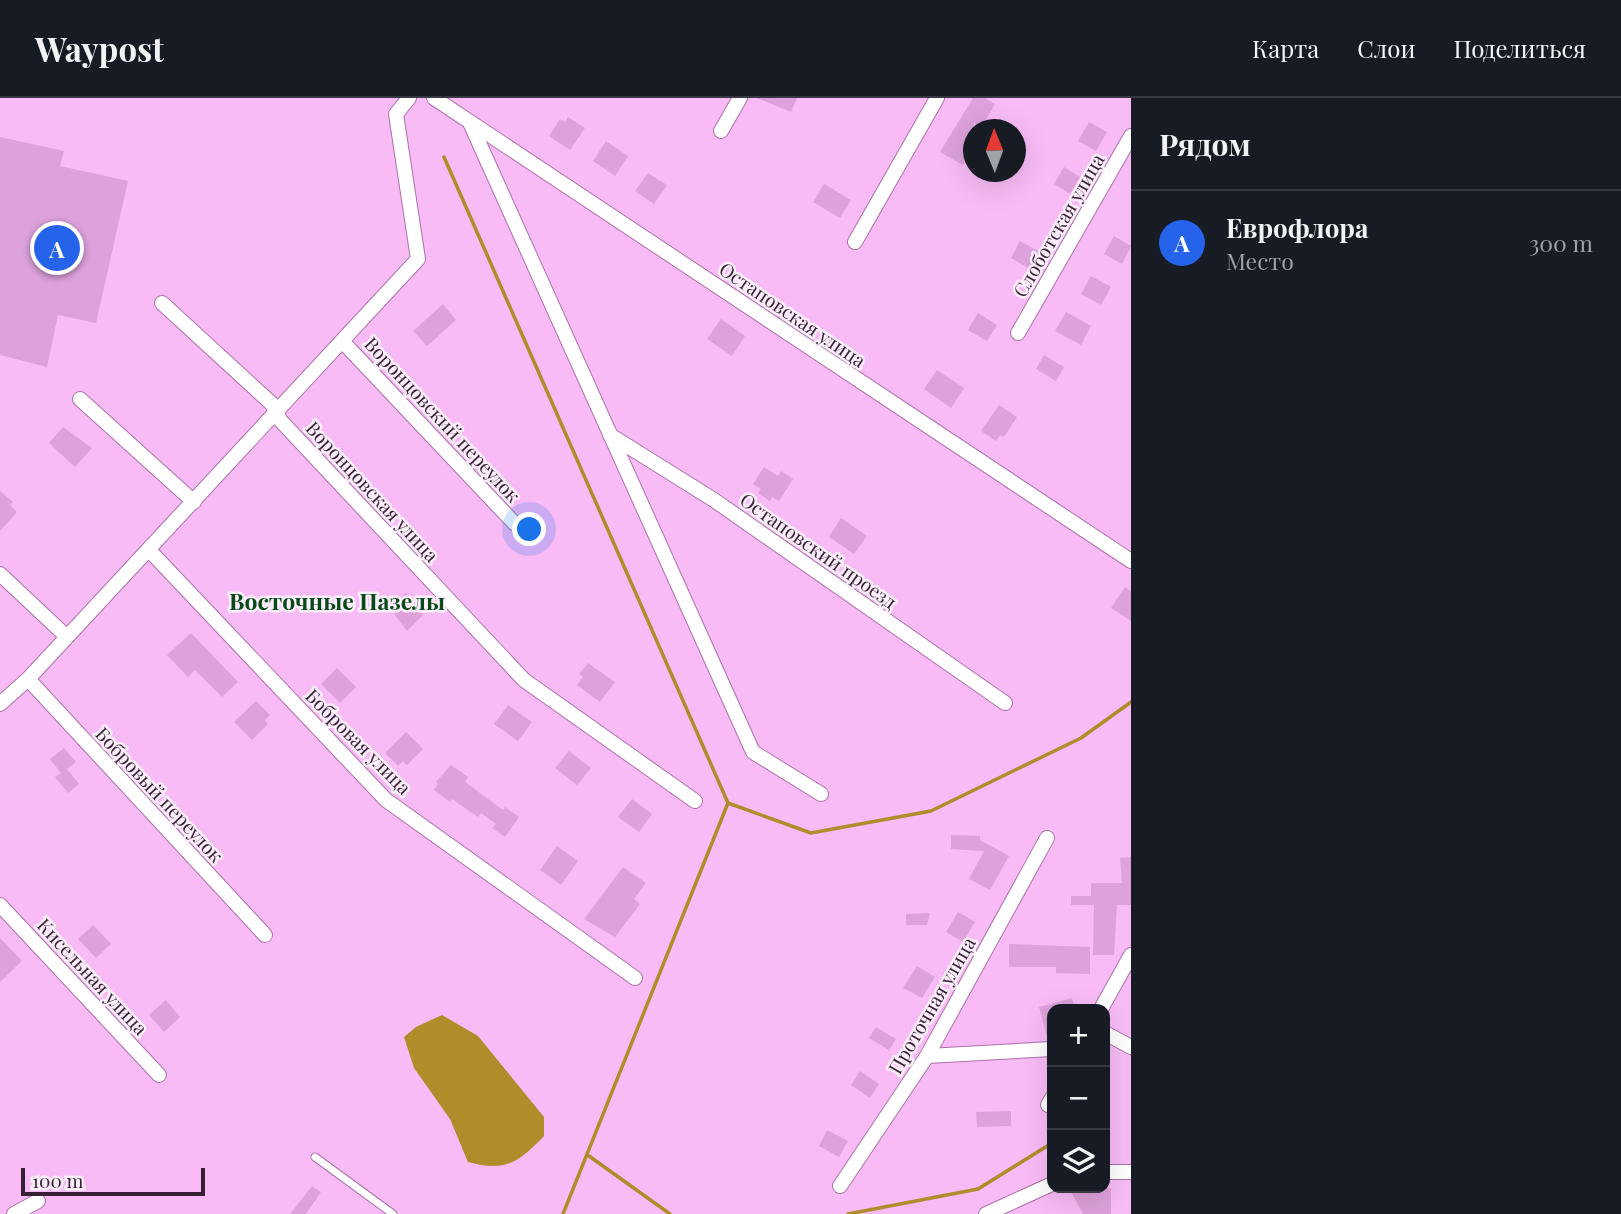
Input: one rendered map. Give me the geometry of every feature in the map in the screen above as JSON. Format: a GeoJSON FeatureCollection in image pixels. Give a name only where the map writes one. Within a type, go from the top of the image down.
{"type":"FeatureCollection","features":[{"type":"Feature","properties":{"kind":"street"},"geometry":{"type":"LineString","coordinates":[[0,704],[28,679],[194,502],[275,409],[418,259],[396,114],[409,98]]}},
{"type":"Feature","properties":{"kind":"street","name":"Остаповская улица"},"geometry":{"type":"LineString","coordinates":[[433,98],[1131,561]]}},
{"type":"Feature","properties":{"kind":"street"},"geometry":{"type":"LineString","coordinates":[[721,131],[740,98]]}},
{"type":"Feature","properties":{"kind":"street"},"geometry":{"type":"LineString","coordinates":[[855,242],[937,98]]}},
{"type":"Feature","properties":{"kind":"street"},"geometry":{"type":"LineString","coordinates":[[471,123],[753,752],[821,794]]}},
{"type":"Feature","properties":{"kind":"street","name":"Слоботская улица"},"geometry":{"type":"LineString","coordinates":[[1017,333],[1131,136]]}},
{"type":"Feature","properties":{"kind":"street","name":"Воронцовская улица"},"geometry":{"type":"LineString","coordinates":[[162,303],[275,409],[280,420],[524,680],[695,801]]}},
{"type":"Feature","properties":{"kind":"street","name":"Воронцовский переулок"},"geometry":{"type":"LineString","coordinates":[[342,341],[515,524]]}},
{"type":"Feature","properties":{"kind":"street"},"geometry":{"type":"LineString","coordinates":[[80,399],[194,502]]}},
{"type":"Feature","properties":{"kind":"street","name":"Остаповский проезд"},"geometry":{"type":"LineString","coordinates":[[609,434],[714,500],[1005,703]]}},
{"type":"Feature","properties":{"kind":"street","name":"Бобровая улица"},"geometry":{"type":"LineString","coordinates":[[149,550],[386,800],[635,978]]}},
{"type":"Feature","properties":{"kind":"street"},"geometry":{"type":"LineString","coordinates":[[0,574],[66,636]]}},
{"type":"Feature","properties":{"kind":"street","name":"Бобровый переулок"},"geometry":{"type":"LineString","coordinates":[[28,679],[265,934]]}},
{"type":"Feature","properties":{"kind":"street","name":"Проточная улица"},"geometry":{"type":"LineString","coordinates":[[840,1186],[928,1056],[1047,838]]}},
{"type":"Feature","properties":{"kind":"street","name":"Кисельная улица"},"geometry":{"type":"LineString","coordinates":[[0,905],[159,1075]]}},
{"type":"Feature","properties":{"kind":"street"},"geometry":{"type":"LineString","coordinates":[[1104,1004],[1131,955]]}},
{"type":"Feature","properties":{"kind":"street"},"geometry":{"type":"LineString","coordinates":[[1110,1036],[1131,1047]]}},
{"type":"Feature","properties":{"kind":"street"},"geometry":{"type":"LineString","coordinates":[[928,1056],[1047,1049]]}},
{"type":"Feature","properties":{"kind":"street"},"geometry":{"type":"LineString","coordinates":[[1110,1172],[1131,1172]]}},
{"type":"Feature","properties":{"kind":"street"},"geometry":{"type":"LineString","coordinates":[[986,1214],[1047,1186]]}},
{"type":"Feature","properties":{"kind":"street"},"geometry":{"type":"LineString","coordinates":[[14,1214],[38,1201]]}},
{"type":"Feature","properties":{"kind":"lane"},"geometry":{"type":"LineString","coordinates":[[315,1157],[393,1214]]}},
{"type":"Feature","properties":{"kind":"shaded area"},"geometry":{"type":"Polygon","coordinates":[[[442,1015],[478,1036],[544,1117],[544,1136],[526,1153],[510,1163],[492,1166],[468,1162],[450,1119],[414,1068],[404,1037],[416,1027],[442,1015]]]}},
{"type":"Feature","properties":{"kind":"building"},"geometry":{"type":"Polygon","coordinates":[[[757,98],[797,98],[791,112],[757,98]]]}},
{"type":"Feature","properties":{"kind":"building"},"geometry":{"type":"Polygon","coordinates":[[[973,98],[985,98],[995,104],[986,119],[963,119],[963,165],[940,152],[973,98]]]}},
{"type":"Feature","properties":{"kind":"building"},"geometry":{"type":"Polygon","coordinates":[[[568,117],[585,128],[570,150],[549,136],[560,119],[565,122],[568,117]]]}},
{"type":"Feature","properties":{"kind":"building"},"geometry":{"type":"Polygon","coordinates":[[[1089,122],[1107,132],[1096,151],[1078,141],[1089,122]]]}},
{"type":"Feature","properties":{"kind":"building"},"geometry":{"type":"Polygon","coordinates":[[[0,137],[64,151],[60,166],[128,181],[96,323],[58,315],[47,367],[0,355],[0,137]]]}},
{"type":"Feature","properties":{"kind":"building"},"geometry":{"type":"Polygon","coordinates":[[[606,141],[628,156],[615,176],[593,161],[606,141]]]}},
{"type":"Feature","properties":{"kind":"building"},"geometry":{"type":"Polygon","coordinates":[[[1064,167],[1080,177],[1070,194],[1054,184],[1064,167]]]}},
{"type":"Feature","properties":{"kind":"building"},"geometry":{"type":"Polygon","coordinates":[[[648,173],[667,185],[654,204],[635,191],[648,173]]]}},
{"type":"Feature","properties":{"kind":"building"},"geometry":{"type":"Polygon","coordinates":[[[824,184],[851,200],[840,218],[813,202],[824,184]]]}},
{"type":"Feature","properties":{"kind":"building"},"geometry":{"type":"Polygon","coordinates":[[[1114,236],[1131,246],[1122,264],[1104,254],[1114,236]]]}},
{"type":"Feature","properties":{"kind":"building"},"geometry":{"type":"Polygon","coordinates":[[[1020,241],[1040,252],[1030,269],[1011,258],[1020,241]]]}},
{"type":"Feature","properties":{"kind":"building"},"geometry":{"type":"Polygon","coordinates":[[[1091,276],[1111,287],[1101,305],[1081,294],[1091,276]]]}},
{"type":"Feature","properties":{"kind":"building"},"geometry":{"type":"Polygon","coordinates":[[[443,304],[456,320],[427,346],[413,331],[443,304]]]}},
{"type":"Feature","properties":{"kind":"building"},"geometry":{"type":"Polygon","coordinates":[[[1066,312],[1091,326],[1081,345],[1055,331],[1066,312]]]}},
{"type":"Feature","properties":{"kind":"building"},"geometry":{"type":"Polygon","coordinates":[[[978,313],[997,325],[987,341],[968,330],[978,313]]]}},
{"type":"Feature","properties":{"kind":"building"},"geometry":{"type":"Polygon","coordinates":[[[721,319],[745,336],[732,356],[707,339],[721,319]]]}},
{"type":"Feature","properties":{"kind":"building"},"geometry":{"type":"Polygon","coordinates":[[[1044,355],[1064,367],[1056,381],[1036,369],[1044,355]]]}},
{"type":"Feature","properties":{"kind":"building"},"geometry":{"type":"Polygon","coordinates":[[[937,370],[964,388],[951,408],[924,389],[937,370]]]}},
{"type":"Feature","properties":{"kind":"building"},"geometry":{"type":"Polygon","coordinates":[[[999,405],[1017,417],[1004,437],[1000,435],[996,441],[981,431],[999,405]]]}},
{"type":"Feature","properties":{"kind":"building"},"geometry":{"type":"Polygon","coordinates":[[[63,427],[92,448],[75,467],[49,443],[63,427]]]}},
{"type":"Feature","properties":{"kind":"building"},"geometry":{"type":"Polygon","coordinates":[[[764,467],[778,476],[781,471],[793,479],[779,501],[772,497],[770,501],[758,493],[761,489],[753,484],[764,467]]]}},
{"type":"Feature","properties":{"kind":"building"},"geometry":{"type":"Polygon","coordinates":[[[0,491],[13,502],[10,505],[17,512],[0,531],[0,491]]]}},
{"type":"Feature","properties":{"kind":"building"},"geometry":{"type":"Polygon","coordinates":[[[841,518],[867,536],[854,554],[829,537],[841,518]]]}},
{"type":"Feature","properties":{"kind":"building"},"geometry":{"type":"Polygon","coordinates":[[[1125,587],[1131,591],[1131,621],[1111,608],[1125,587]]]}},
{"type":"Feature","properties":{"kind":"building"},"geometry":{"type":"Polygon","coordinates":[[[406,593],[423,615],[407,631],[390,608],[406,593]]]}},
{"type":"Feature","properties":{"kind":"building"},"geometry":{"type":"Polygon","coordinates":[[[191,633],[238,682],[222,697],[195,670],[188,677],[167,655],[191,633]]]}},
{"type":"Feature","properties":{"kind":"building"},"geometry":{"type":"Polygon","coordinates":[[[588,663],[615,682],[600,702],[577,685],[583,677],[579,674],[588,663]]]}},
{"type":"Feature","properties":{"kind":"building"},"geometry":{"type":"Polygon","coordinates":[[[337,668],[356,687],[340,703],[321,684],[337,668]]]}},
{"type":"Feature","properties":{"kind":"building"},"geometry":{"type":"Polygon","coordinates":[[[256,701],[270,715],[265,720],[268,724],[252,740],[234,722],[256,701]]]}},
{"type":"Feature","properties":{"kind":"building"},"geometry":{"type":"Polygon","coordinates":[[[508,705],[532,722],[518,741],[494,724],[508,705]]]}},
{"type":"Feature","properties":{"kind":"building"},"geometry":{"type":"Polygon","coordinates":[[[406,732],[423,749],[407,765],[403,761],[398,766],[385,753],[406,732]]]}},
{"type":"Feature","properties":{"kind":"building"},"geometry":{"type":"Polygon","coordinates":[[[64,748],[76,762],[67,769],[79,784],[68,793],[55,777],[61,773],[50,759],[64,748]]]}},
{"type":"Feature","properties":{"kind":"building"},"geometry":{"type":"Polygon","coordinates":[[[569,751],[591,768],[577,785],[555,768],[569,751]]]}},
{"type":"Feature","properties":{"kind":"building"},"geometry":{"type":"Polygon","coordinates":[[[451,765],[468,777],[465,782],[503,810],[505,807],[519,817],[505,837],[492,828],[496,824],[481,813],[478,817],[434,790],[438,784],[436,782],[451,765]]]}},
{"type":"Feature","properties":{"kind":"building"},"geometry":{"type":"Polygon","coordinates":[[[632,799],[652,814],[639,832],[618,817],[632,799]]]}},
{"type":"Feature","properties":{"kind":"building"},"geometry":{"type":"Polygon","coordinates":[[[951,835],[980,836],[980,840],[1009,856],[990,890],[969,879],[984,851],[951,849],[951,835]]]}},
{"type":"Feature","properties":{"kind":"building"},"geometry":{"type":"Polygon","coordinates":[[[557,846],[578,861],[561,885],[540,870],[557,846]]]}},
{"type":"Feature","properties":{"kind":"building"},"geometry":{"type":"Polygon","coordinates":[[[1131,857],[1131,905],[1117,905],[1114,955],[1093,955],[1094,905],[1071,905],[1071,896],[1091,896],[1091,883],[1122,883],[1120,858],[1131,857]]]}},
{"type":"Feature","properties":{"kind":"building"},"geometry":{"type":"Polygon","coordinates":[[[623,867],[646,883],[634,899],[640,904],[615,937],[584,919],[623,867]]]}},
{"type":"Feature","properties":{"kind":"building"},"geometry":{"type":"Polygon","coordinates":[[[958,912],[975,922],[963,942],[946,932],[958,912]]]}},
{"type":"Feature","properties":{"kind":"building"},"geometry":{"type":"Polygon","coordinates":[[[930,913],[927,925],[906,925],[906,914],[930,913]]]}},
{"type":"Feature","properties":{"kind":"building"},"geometry":{"type":"Polygon","coordinates":[[[93,925],[111,944],[96,958],[78,939],[93,925]]]}},
{"type":"Feature","properties":{"kind":"building"},"geometry":{"type":"Polygon","coordinates":[[[0,938],[22,961],[0,982],[0,938]]]}},
{"type":"Feature","properties":{"kind":"building"},"geometry":{"type":"Polygon","coordinates":[[[1009,944],[1090,947],[1090,974],[1056,973],[1056,967],[1009,967],[1009,944]]]}},
{"type":"Feature","properties":{"kind":"building"},"geometry":{"type":"Polygon","coordinates":[[[917,966],[935,977],[922,998],[903,988],[917,966]]]}},
{"type":"Feature","properties":{"kind":"building"},"geometry":{"type":"Polygon","coordinates":[[[1072,998],[1074,1004],[1050,1004],[1072,998]]]}},
{"type":"Feature","properties":{"kind":"building"},"geometry":{"type":"Polygon","coordinates":[[[166,1000],[180,1017],[164,1032],[149,1015],[166,1000]]]}},
{"type":"Feature","properties":{"kind":"building"},"geometry":{"type":"Polygon","coordinates":[[[1047,1005],[1047,1036],[1039,1007],[1047,1005]]]}},
{"type":"Feature","properties":{"kind":"building"},"geometry":{"type":"Polygon","coordinates":[[[876,1027],[896,1039],[889,1050],[869,1038],[876,1027]]]}},
{"type":"Feature","properties":{"kind":"building"},"geometry":{"type":"Polygon","coordinates":[[[860,1071],[879,1084],[870,1098],[851,1085],[860,1071]]]}},
{"type":"Feature","properties":{"kind":"building"},"geometry":{"type":"Polygon","coordinates":[[[1011,1111],[1011,1126],[977,1127],[976,1112],[1011,1111]]]}},
{"type":"Feature","properties":{"kind":"building"},"geometry":{"type":"Polygon","coordinates":[[[827,1130],[848,1141],[839,1157],[819,1146],[827,1130]]]}},
{"type":"Feature","properties":{"kind":"building"},"geometry":{"type":"Polygon","coordinates":[[[312,1186],[321,1192],[306,1214],[290,1214],[312,1186]]]}},
{"type":"Feature","properties":{"kind":"building"},"geometry":{"type":"Polygon","coordinates":[[[1111,1188],[1111,1214],[1083,1214],[1072,1193],[1110,1193],[1111,1188]]]}},
{"type":"Feature","properties":{"kind":"waterway"},"geometry":{"type":"LineString","coordinates":[[444,157],[728,803],[563,1214]]}},
{"type":"Feature","properties":{"kind":"waterway"},"geometry":{"type":"LineString","coordinates":[[728,803],[811,833],[931,811],[1081,738],[1131,702]]}},
{"type":"Feature","properties":{"kind":"waterway"},"geometry":{"type":"LineString","coordinates":[[848,1214],[978,1189],[1047,1146]]}},
{"type":"Feature","properties":{"kind":"waterway"},"geometry":{"type":"LineString","coordinates":[[589,1156],[670,1214]]}},
{"type":"Feature","properties":{"kind":"place","name":"Еврофлора"},"geometry":{"type":"Point","coordinates":[57,248]}},
{"type":"Feature","properties":{"kind":"district","name":"Восточные Пазелы"},"geometry":{"type":"Point","coordinates":[337,600]}}]}
